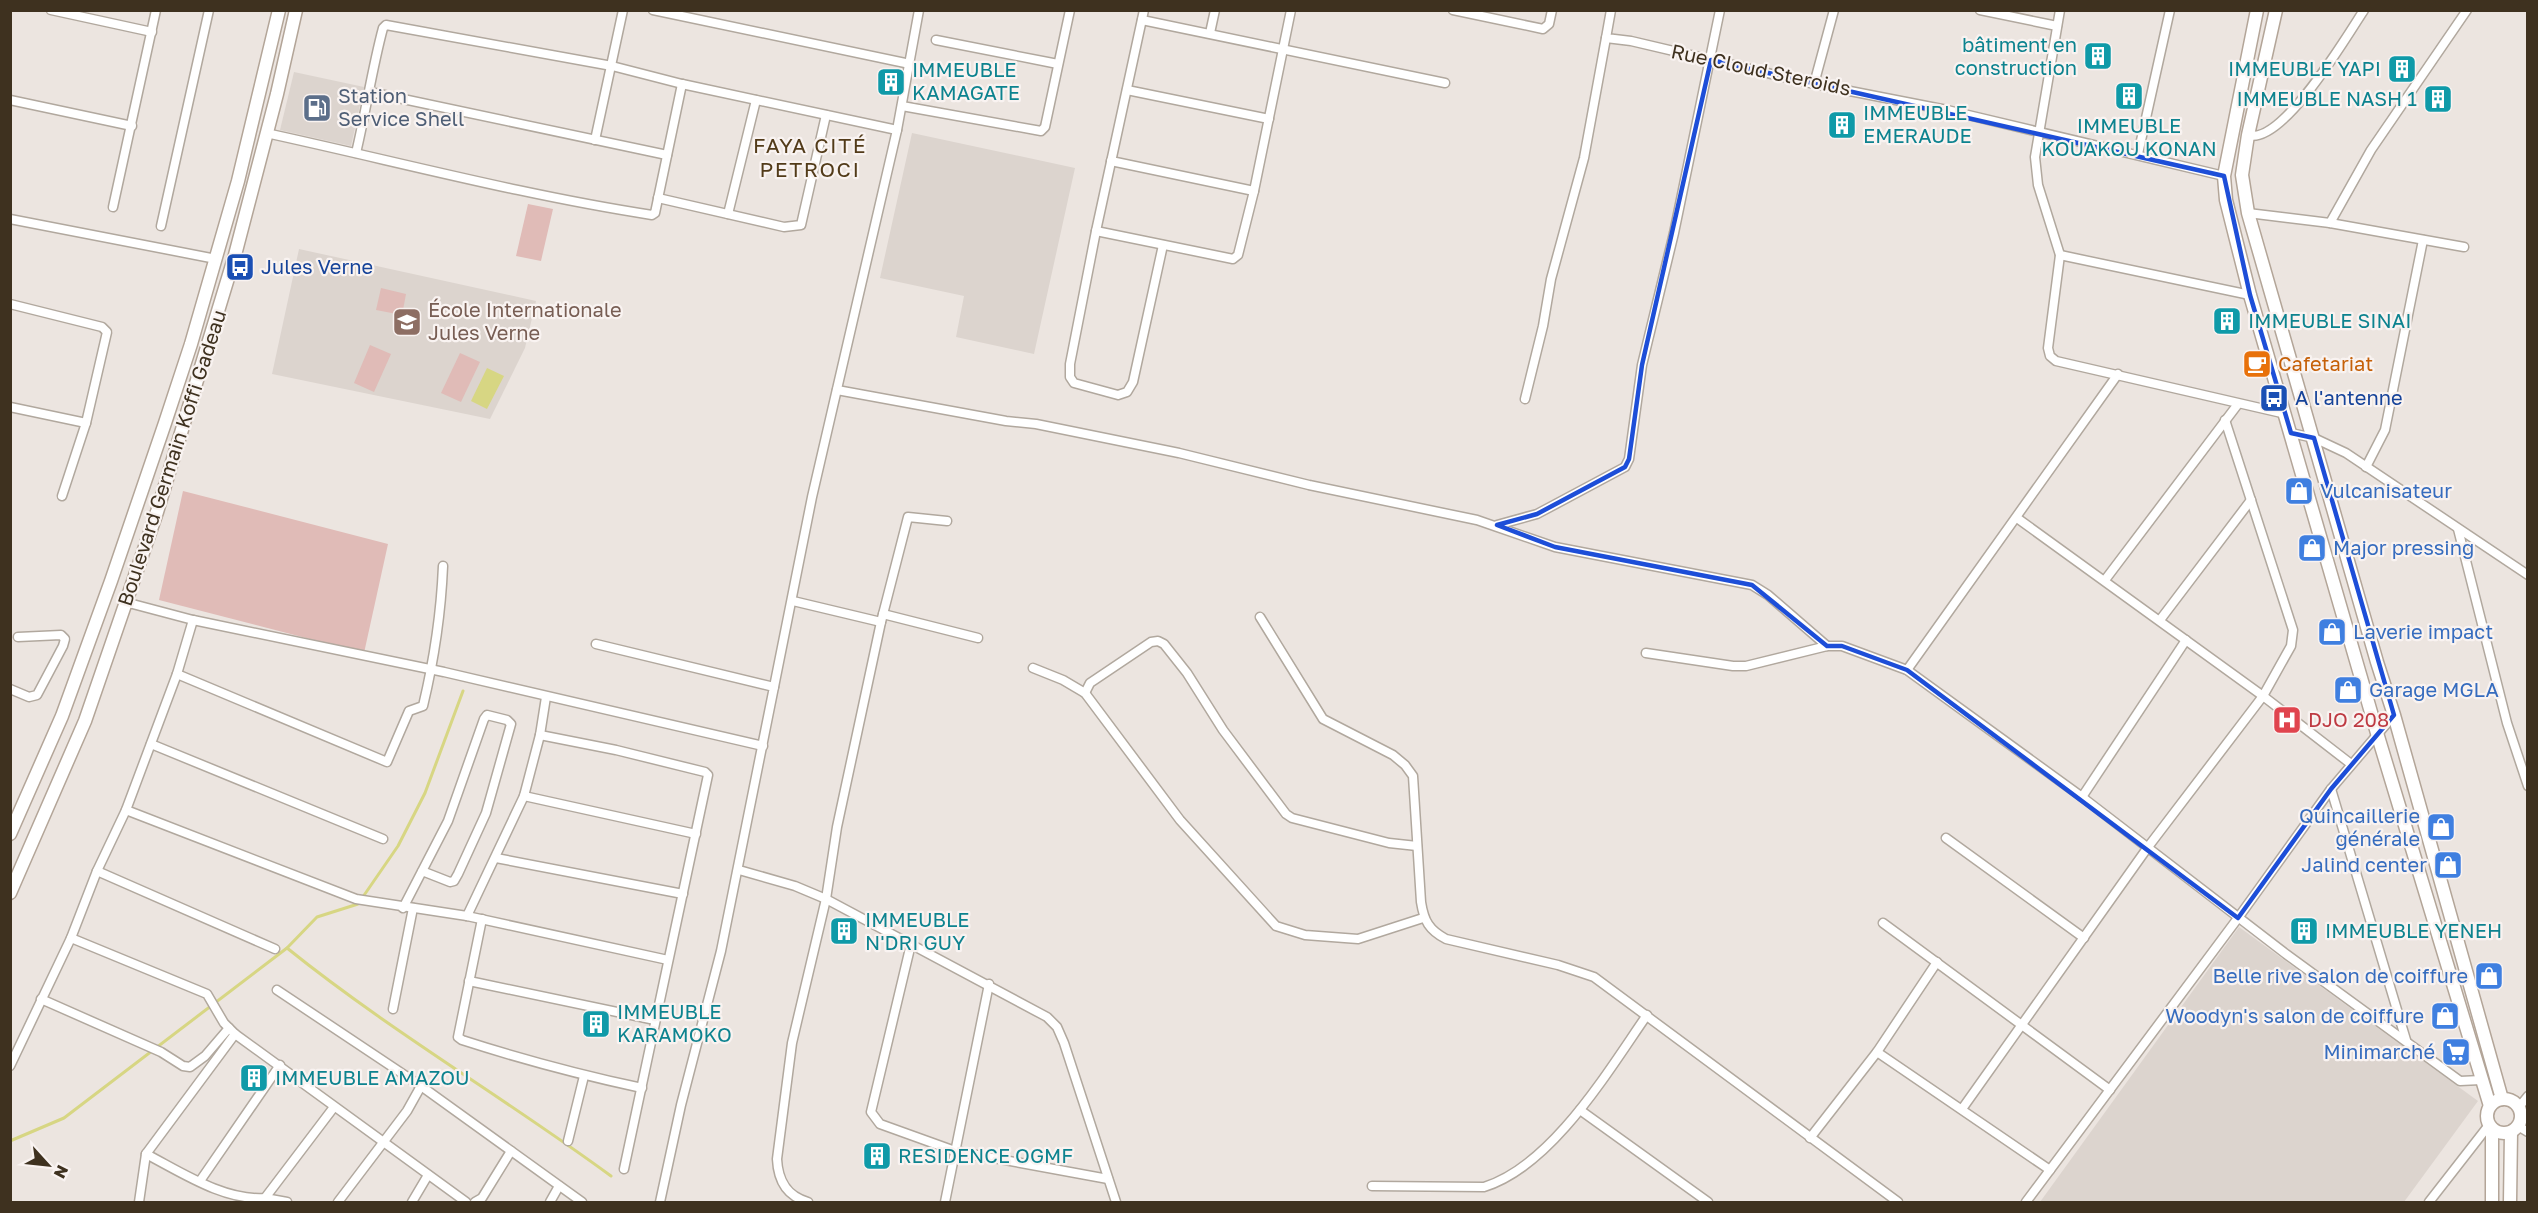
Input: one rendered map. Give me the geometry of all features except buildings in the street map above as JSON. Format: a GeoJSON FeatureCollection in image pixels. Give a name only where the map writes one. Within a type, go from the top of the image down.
{"type":"FeatureCollection","features":[{"type":"Feature","properties":{"kind":"main road","name":"Boulevard Germain Koffi Gadeau"},"geometry":{"type":"LineString","coordinates":[[10,834],[62,716],[165,423],[238,181],[279,10]]}},
{"type":"Feature","properties":{"kind":"main road","name":"Boulevard Germain Koffi Gadeau"},"geometry":{"type":"LineString","coordinates":[[10,893],[85,721],[157,512],[216,323],[296,10]]}},
{"type":"Feature","properties":{"kind":"main road"},"geometry":{"type":"LineString","coordinates":[[2257,10],[2224,176],[2226,200],[2250,295],[2490,1106],[2487,1116],[2491,1127],[2492,1203]]}},
{"type":"Feature","properties":{"kind":"main road"},"geometry":{"type":"LineString","coordinates":[[2276,10],[2248,135],[2242,175],[2248,213],[2373,651],[2394,715],[2502,1099]]}},
{"type":"Feature","properties":{"kind":"main road"},"geometry":{"type":"LineString","coordinates":[[2490,1106],[2502,1099],[2512,1100],[2519,1107],[2521,1116],[2510,1203]]}},
{"type":"Feature","properties":{"kind":"main road"},"geometry":{"type":"LineString","coordinates":[[2491,1127],[2501,1133],[2519,1130]]}},
{"type":"Feature","properties":{"kind":"street"},"geometry":{"type":"LineString","coordinates":[[51,10],[152,32]]}},
{"type":"Feature","properties":{"kind":"street"},"geometry":{"type":"LineString","coordinates":[[113,207],[156,10]]}},
{"type":"Feature","properties":{"kind":"street"},"geometry":{"type":"LineString","coordinates":[[161,226],[209,10]]}},
{"type":"Feature","properties":{"kind":"street"},"geometry":{"type":"LineString","coordinates":[[595,140],[623,10]]}},
{"type":"Feature","properties":{"kind":"street"},"geometry":{"type":"LineString","coordinates":[[653,10],[910,64]]}},
{"type":"Feature","properties":{"kind":"street"},"geometry":{"type":"LineString","coordinates":[[705,21],[707,10]]}},
{"type":"Feature","properties":{"kind":"street"},"geometry":{"type":"LineString","coordinates":[[660,1203],[681,1105],[722,951],[812,497],[897,130],[919,10]]}},
{"type":"Feature","properties":{"kind":"street"},"geometry":{"type":"LineString","coordinates":[[902,106],[1041,131],[1045,127],[1070,10]]}},
{"type":"Feature","properties":{"kind":"street"},"geometry":{"type":"LineString","coordinates":[[1210,33],[1215,10]]}},
{"type":"Feature","properties":{"kind":"street"},"geometry":{"type":"LineString","coordinates":[[1096,231],[1233,259],[1241,250],[1291,10]]}},
{"type":"Feature","properties":{"kind":"street"},"geometry":{"type":"LineString","coordinates":[[1453,10],[1544,29],[1549,24],[1552,10]]}},
{"type":"Feature","properties":{"kind":"street"},"geometry":{"type":"LineString","coordinates":[[1525,399],[1551,279],[1584,158],[1611,10]]}},
{"type":"Feature","properties":{"kind":"street"},"geometry":{"type":"LineString","coordinates":[[1497,525],[1536,514],[1625,467],[1629,459],[1642,365],[1674,233],[1720,10]]}},
{"type":"Feature","properties":{"kind":"street"},"geometry":{"type":"LineString","coordinates":[[1814,84],[1834,10]]}},
{"type":"Feature","properties":{"kind":"street"},"geometry":{"type":"LineString","coordinates":[[1980,10],[2057,26]]}},
{"type":"Feature","properties":{"kind":"street"},"geometry":{"type":"LineString","coordinates":[[2060,10],[2035,157],[2038,185],[2060,255],[2048,348],[2050,356],[2056,360],[2238,405],[2286,414]]}},
{"type":"Feature","properties":{"kind":"street"},"geometry":{"type":"LineString","coordinates":[[2138,154],[2170,10]]}},
{"type":"Feature","properties":{"kind":"street"},"geometry":{"type":"LineString","coordinates":[[2248,135],[2261,135],[2269,131],[2301,102],[2364,10]]}},
{"type":"Feature","properties":{"kind":"street"},"geometry":{"type":"LineString","coordinates":[[2330,223],[2371,150],[2462,12]]}},
{"type":"Feature","properties":{"kind":"street"},"geometry":{"type":"LineString","coordinates":[[1163,245],[1134,382],[1127,392],[1118,395],[1074,383],[1070,377],[1096,231],[1143,15],[1283,50],[1445,82]]}},
{"type":"Feature","properties":{"kind":"street"},"geometry":{"type":"LineString","coordinates":[[356,153],[374,64],[383,28],[386,25],[612,66],[682,84],[897,130]]}},
{"type":"Feature","properties":{"kind":"street","name":"Rue Cloud Steroids"},"geometry":{"type":"LineString","coordinates":[[1606,38],[1631,41],[1814,84],[2038,130],[2224,176]]}},
{"type":"Feature","properties":{"kind":"street"},"geometry":{"type":"LineString","coordinates":[[936,40],[1058,64]]}},
{"type":"Feature","properties":{"kind":"street"},"geometry":{"type":"LineString","coordinates":[[266,133],[580,204],[652,215],[655,213],[682,84]]}},
{"type":"Feature","properties":{"kind":"street"},"geometry":{"type":"LineString","coordinates":[[1127,90],[1269,119]]}},
{"type":"Feature","properties":{"kind":"street"},"geometry":{"type":"LineString","coordinates":[[370,92],[667,155]]}},
{"type":"Feature","properties":{"kind":"street"},"geometry":{"type":"LineString","coordinates":[[10,100],[132,126]]}},
{"type":"Feature","properties":{"kind":"street"},"geometry":{"type":"LineString","coordinates":[[728,214],[756,100]]}},
{"type":"Feature","properties":{"kind":"street"},"geometry":{"type":"LineString","coordinates":[[658,198],[784,228],[801,225],[826,115]]}},
{"type":"Feature","properties":{"kind":"street"},"geometry":{"type":"LineString","coordinates":[[1111,161],[1254,191]]}},
{"type":"Feature","properties":{"kind":"street"},"geometry":{"type":"LineString","coordinates":[[2248,213],[2330,223],[2464,247]]}},
{"type":"Feature","properties":{"kind":"street"},"geometry":{"type":"LineString","coordinates":[[10,219],[216,259]]}},
{"type":"Feature","properties":{"kind":"street"},"geometry":{"type":"LineString","coordinates":[[2366,467],[2385,430],[2423,240]]}},
{"type":"Feature","properties":{"kind":"street"},"geometry":{"type":"LineString","coordinates":[[2060,255],[2250,295]]}},
{"type":"Feature","properties":{"kind":"street"},"geometry":{"type":"LineString","coordinates":[[10,304],[106,329],[107,332],[86,423],[62,496]]}},
{"type":"Feature","properties":{"kind":"street"},"geometry":{"type":"LineString","coordinates":[[1907,670],[2118,374]]}},
{"type":"Feature","properties":{"kind":"street"},"geometry":{"type":"LineString","coordinates":[[837,390],[1006,422],[1036,424],[1168,451],[1309,485],[1497,525],[1554,547],[1752,585],[1768,595],[1827,646]]}},
{"type":"Feature","properties":{"kind":"street"},"geometry":{"type":"LineString","coordinates":[[2105,580],[2238,405]]}},
{"type":"Feature","properties":{"kind":"street"},"geometry":{"type":"LineString","coordinates":[[10,407],[86,423]]}},
{"type":"Feature","properties":{"kind":"street"},"geometry":{"type":"LineString","coordinates":[[1962,1109],[2148,847],[2263,696],[2291,646],[2293,636],[2225,420]]}},
{"type":"Feature","properties":{"kind":"street"},"geometry":{"type":"LineString","coordinates":[[2291,433],[2314,438],[2346,453],[2528,575]]}},
{"type":"Feature","properties":{"kind":"street"},"geometry":{"type":"LineString","coordinates":[[2160,620],[2251,500]]}},
{"type":"Feature","properties":{"kind":"street"},"geometry":{"type":"LineString","coordinates":[[808,1203],[782,1186],[778,1176],[777,1159],[792,1043],[826,899],[849,767],[882,618],[908,517],[947,521]]}},
{"type":"Feature","properties":{"kind":"street"},"geometry":{"type":"LineString","coordinates":[[2017,518],[2160,620],[2351,764]]}},
{"type":"Feature","properties":{"kind":"street"},"geometry":{"type":"LineString","coordinates":[[2458,529],[2504,712],[2528,786]]}},
{"type":"Feature","properties":{"kind":"street"},"geometry":{"type":"LineString","coordinates":[[177,674],[387,762],[409,711],[423,706],[432,670],[441,603],[443,566]]}},
{"type":"Feature","properties":{"kind":"street"},"geometry":{"type":"LineString","coordinates":[[793,601],[978,638]]}},
{"type":"Feature","properties":{"kind":"street"},"geometry":{"type":"LineString","coordinates":[[125,602],[193,620],[432,670],[763,746]]}},
{"type":"Feature","properties":{"kind":"street"},"geometry":{"type":"LineString","coordinates":[[1260,617],[1323,719],[1393,755],[1413,776],[1423,918],[1433,932],[1446,939],[1558,965],[1594,977],[1897,1202]]}},
{"type":"Feature","properties":{"kind":"street"},"geometry":{"type":"LineString","coordinates":[[10,1066],[71,938],[126,810],[177,674],[193,620]]}},
{"type":"Feature","properties":{"kind":"street"},"geometry":{"type":"LineString","coordinates":[[10,689],[29,697],[37,695],[65,639],[61,634],[18,637]]}},
{"type":"Feature","properties":{"kind":"street"},"geometry":{"type":"LineString","coordinates":[[2082,797],[2186,640]]}},
{"type":"Feature","properties":{"kind":"street"},"geometry":{"type":"LineString","coordinates":[[1085,693],[1090,683],[1151,642],[1158,641],[1164,644],[1187,673],[1223,730],[1286,814],[1292,818],[1389,843],[1417,846]]}},
{"type":"Feature","properties":{"kind":"street"},"geometry":{"type":"LineString","coordinates":[[596,644],[774,687]]}},
{"type":"Feature","properties":{"kind":"street"},"geometry":{"type":"LineString","coordinates":[[1646,653],[1746,666],[1827,646],[1842,646],[1907,670],[2082,797],[2238,918],[2460,1081],[2481,1080]]}},
{"type":"Feature","properties":{"kind":"street"},"geometry":{"type":"LineString","coordinates":[[1033,668],[1063,680],[1085,693],[1180,820],[1275,926],[1305,935],[1358,939],[1423,918]]}},
{"type":"Feature","properties":{"kind":"street"},"geometry":{"type":"LineString","coordinates":[[467,916],[524,796],[540,735],[546,698]]}},
{"type":"Feature","properties":{"kind":"street"},"geometry":{"type":"LineString","coordinates":[[403,908],[422,871],[448,821],[484,719],[487,715],[507,720],[511,724],[486,813],[458,874],[454,881],[450,882],[422,871]]}},
{"type":"Feature","properties":{"kind":"street"},"geometry":{"type":"LineString","coordinates":[[2026,1203],[2331,789],[2394,715]]}},
{"type":"Feature","properties":{"kind":"street"},"geometry":{"type":"LineString","coordinates":[[540,735],[616,750],[705,772],[708,781],[624,1169]]}},
{"type":"Feature","properties":{"kind":"street"},"geometry":{"type":"LineString","coordinates":[[151,744],[383,839]]}},
{"type":"Feature","properties":{"kind":"street"},"geometry":{"type":"LineString","coordinates":[[2331,789],[2406,1041]]}},
{"type":"Feature","properties":{"kind":"street"},"geometry":{"type":"LineString","coordinates":[[524,796],[696,834]]}},
{"type":"Feature","properties":{"kind":"street"},"geometry":{"type":"LineString","coordinates":[[126,810],[356,899],[467,916],[668,960]]}},
{"type":"Feature","properties":{"kind":"street"},"geometry":{"type":"LineString","coordinates":[[1946,838],[2084,938]]}},
{"type":"Feature","properties":{"kind":"street"},"geometry":{"type":"LineString","coordinates":[[496,858],[683,894]]}},
{"type":"Feature","properties":{"kind":"street"},"geometry":{"type":"LineString","coordinates":[[739,870],[795,886],[826,899],[1047,1017],[1058,1027],[1116,1203]]}},
{"type":"Feature","properties":{"kind":"street"},"geometry":{"type":"LineString","coordinates":[[98,871],[275,949]]}},
{"type":"Feature","properties":{"kind":"street"},"geometry":{"type":"LineString","coordinates":[[393,1009],[413,908]]}},
{"type":"Feature","properties":{"kind":"street"},"geometry":{"type":"LineString","coordinates":[[482,920],[458,1037],[584,1076],[642,1088]]}},
{"type":"Feature","properties":{"kind":"street"},"geometry":{"type":"LineString","coordinates":[[1882,923],[2110,1090]]}},
{"type":"Feature","properties":{"kind":"street"},"geometry":{"type":"LineString","coordinates":[[71,938],[207,994],[230,1028],[466,1203]]}},
{"type":"Feature","properties":{"kind":"street"},"geometry":{"type":"LineString","coordinates":[[911,944],[871,1112],[880,1124],[955,1151],[1108,1179]]}},
{"type":"Feature","properties":{"kind":"street"},"geometry":{"type":"LineString","coordinates":[[1810,1138],[1877,1052],[1937,962]]}},
{"type":"Feature","properties":{"kind":"street"},"geometry":{"type":"LineString","coordinates":[[469,981],[655,1020]]}},
{"type":"Feature","properties":{"kind":"street"},"geometry":{"type":"LineString","coordinates":[[945,1203],[989,984]]}},
{"type":"Feature","properties":{"kind":"street"},"geometry":{"type":"LineString","coordinates":[[278,990],[421,1086],[582,1203]]}},
{"type":"Feature","properties":{"kind":"street"},"geometry":{"type":"LineString","coordinates":[[41,999],[161,1052],[183,1066],[190,1067],[205,1056],[230,1028]]}},
{"type":"Feature","properties":{"kind":"street"},"geometry":{"type":"LineString","coordinates":[[1372,1186],[1484,1187],[1499,1182],[1547,1146],[1580,1110],[1647,1015]]}},
{"type":"Feature","properties":{"kind":"street"},"geometry":{"type":"LineString","coordinates":[[140,1203],[146,1154],[230,1028]]}},
{"type":"Feature","properties":{"kind":"street"},"geometry":{"type":"LineString","coordinates":[[1877,1052],[2050,1170]]}},
{"type":"Feature","properties":{"kind":"street"},"geometry":{"type":"LineString","coordinates":[[200,1181],[279,1065]]}},
{"type":"Feature","properties":{"kind":"street"},"geometry":{"type":"LineString","coordinates":[[568,1141],[584,1076]]}},
{"type":"Feature","properties":{"kind":"street"},"geometry":{"type":"LineString","coordinates":[[338,1202],[406,1111],[421,1086]]}},
{"type":"Feature","properties":{"kind":"street"},"geometry":{"type":"LineString","coordinates":[[2519,1107],[2528,1096]]}},
{"type":"Feature","properties":{"kind":"street"},"geometry":{"type":"LineString","coordinates":[[265,1198],[334,1107]]}},
{"type":"Feature","properties":{"kind":"street"},"geometry":{"type":"LineString","coordinates":[[1580,1110],[1708,1203]]}},
{"type":"Feature","properties":{"kind":"street"},"geometry":{"type":"LineString","coordinates":[[2428,1203],[2491,1127]]}},
{"type":"Feature","properties":{"kind":"street"},"geometry":{"type":"LineString","coordinates":[[475,1203],[482,1198],[512,1151]]}},
{"type":"Feature","properties":{"kind":"street"},"geometry":{"type":"LineString","coordinates":[[146,1154],[200,1181],[251,1199],[265,1198],[287,1203]]}},
{"type":"Feature","properties":{"kind":"street"},"geometry":{"type":"LineString","coordinates":[[412,1203],[428,1175]]}},
{"type":"Feature","properties":{"kind":"street"},"geometry":{"type":"LineString","coordinates":[[550,1203],[560,1186]]}},
{"type":"Feature","properties":{"kind":"highlighted area"},"geometry":{"type":"Polygon","coordinates":[[[1711,60],[2224,176],[2250,295],[2291,433],[2314,438],[2394,715],[2331,789],[2238,918],[1907,670],[1842,646],[1827,646],[1752,585],[1555,547],[1497,525],[1537,514],[1625,467],[1629,459],[1642,365],[1711,60]]]}},
{"type":"Feature","properties":{"kind":"shaded area"},"geometry":{"type":"Polygon","coordinates":[[[294,72],[364,87],[351,146],[280,130],[294,72]]]}},
{"type":"Feature","properties":{"kind":"shaded area"},"geometry":{"type":"Polygon","coordinates":[[[912,133],[1075,168],[1034,354],[956,337],[964,296],[880,278],[912,133]]]}},
{"type":"Feature","properties":{"kind":"shaded area"},"geometry":{"type":"Polygon","coordinates":[[[528,204],[553,209],[541,261],[516,256],[528,204]]]}},
{"type":"Feature","properties":{"kind":"shaded area","name":"École Internationale Jules Verne"},"geometry":{"type":"Polygon","coordinates":[[[299,249],[536,301],[525,348],[490,419],[272,374],[299,249]]]}},
{"type":"Feature","properties":{"kind":"shaded area"},"geometry":{"type":"Polygon","coordinates":[[[381,288],[406,294],[402,315],[376,310],[381,288]]]}},
{"type":"Feature","properties":{"kind":"shaded area"},"geometry":{"type":"Polygon","coordinates":[[[370,345],[391,354],[374,392],[354,383],[370,345]]]}},
{"type":"Feature","properties":{"kind":"shaded area"},"geometry":{"type":"Polygon","coordinates":[[[460,353],[480,362],[461,402],[441,393],[460,353]]]}},
{"type":"Feature","properties":{"kind":"shaded area"},"geometry":{"type":"Polygon","coordinates":[[[487,368],[504,376],[487,409],[471,401],[487,368]]]}},
{"type":"Feature","properties":{"kind":"shaded area"},"geometry":{"type":"Polygon","coordinates":[[[183,491],[388,544],[364,653],[159,600],[183,491]]]}},
{"type":"Feature","properties":{"kind":"shaded area"},"geometry":{"type":"Polygon","coordinates":[[[2239,927],[2478,1101],[2404,1202],[2040,1202],[2239,927]]]}},
{"type":"Feature","properties":{"kind":"waterway"},"geometry":{"type":"LineString","coordinates":[[10,1141],[64,1118],[287,948],[317,917],[358,904],[398,846],[425,793],[463,691]]}},
{"type":"Feature","properties":{"kind":"waterway"},"geometry":{"type":"LineString","coordinates":[[287,948],[366,1008],[611,1176]]}},
{"type":"Feature","properties":{"kind":"place","name":"bâtiment en construction"},"geometry":{"type":"Point","coordinates":[2098,56]}},
{"type":"Feature","properties":{"kind":"place","name":"IMMEUBLE YAPI"},"geometry":{"type":"Point","coordinates":[2402,69]}},
{"type":"Feature","properties":{"kind":"place","name":"IMMEUBLE KAMAGATE"},"geometry":{"type":"Point","coordinates":[891,82]}},
{"type":"Feature","properties":{"kind":"place","name":"IMMEUBLE KOUAKOU KONAN"},"geometry":{"type":"Point","coordinates":[2129,96]}},
{"type":"Feature","properties":{"kind":"place","name":"IMMEUBLE NASH 1"},"geometry":{"type":"Point","coordinates":[2438,99]}},
{"type":"Feature","properties":{"kind":"place","name":"Station Service Shell"},"geometry":{"type":"Point","coordinates":[317,108]}},
{"type":"Feature","properties":{"kind":"place","name":"IMMEUBLE EMERAUDE"},"geometry":{"type":"Point","coordinates":[1842,125]}},
{"type":"Feature","properties":{"kind":"place","name":"Jules Verne"},"geometry":{"type":"Point","coordinates":[240,267]}},
{"type":"Feature","properties":{"kind":"place","name":"IMMEUBLE SINAI"},"geometry":{"type":"Point","coordinates":[2227,321]}},
{"type":"Feature","properties":{"kind":"place","name":"École Internationale Jules Verne"},"geometry":{"type":"Point","coordinates":[407,322]}},
{"type":"Feature","properties":{"kind":"place","name":"Cafetariat"},"geometry":{"type":"Point","coordinates":[2257,364]}},
{"type":"Feature","properties":{"kind":"place","name":"A l'antenne"},"geometry":{"type":"Point","coordinates":[2274,398]}},
{"type":"Feature","properties":{"kind":"place","name":"Vulcanisateur"},"geometry":{"type":"Point","coordinates":[2299,491]}},
{"type":"Feature","properties":{"kind":"place","name":"Major pressing"},"geometry":{"type":"Point","coordinates":[2312,548]}},
{"type":"Feature","properties":{"kind":"place","name":"Laverie impact"},"geometry":{"type":"Point","coordinates":[2332,632]}},
{"type":"Feature","properties":{"kind":"place","name":"Garage MGLA"},"geometry":{"type":"Point","coordinates":[2348,690]}},
{"type":"Feature","properties":{"kind":"place","name":"DJO 208"},"geometry":{"type":"Point","coordinates":[2287,720]}},
{"type":"Feature","properties":{"kind":"place","name":"Quincaillerie générale"},"geometry":{"type":"Point","coordinates":[2441,827]}},
{"type":"Feature","properties":{"kind":"place","name":"Jalind center"},"geometry":{"type":"Point","coordinates":[2448,865]}},
{"type":"Feature","properties":{"kind":"place","name":"IMMEUBLE N'DRI GUY"},"geometry":{"type":"Point","coordinates":[844,931]}},
{"type":"Feature","properties":{"kind":"place","name":"IMMEUBLE YENEH"},"geometry":{"type":"Point","coordinates":[2304,931]}},
{"type":"Feature","properties":{"kind":"place","name":"Belle rive salon de coiffure"},"geometry":{"type":"Point","coordinates":[2489,976]}},
{"type":"Feature","properties":{"kind":"place","name":"Woodyn's salon de coiffure"},"geometry":{"type":"Point","coordinates":[2445,1016]}},
{"type":"Feature","properties":{"kind":"place","name":"IMMEUBLE KARAMOKO"},"geometry":{"type":"Point","coordinates":[596,1024]}},
{"type":"Feature","properties":{"kind":"place","name":"Minimarché"},"geometry":{"type":"Point","coordinates":[2456,1052]}},
{"type":"Feature","properties":{"kind":"place","name":"IMMEUBLE AMAZOU"},"geometry":{"type":"Point","coordinates":[254,1078]}},
{"type":"Feature","properties":{"kind":"place","name":"RESIDENCE OGMF"},"geometry":{"type":"Point","coordinates":[877,1156]}},
{"type":"Feature","properties":{"kind":"district","name":"FAYA CITÉ PETROCI"},"geometry":{"type":"Point","coordinates":[810,158]}}]}
